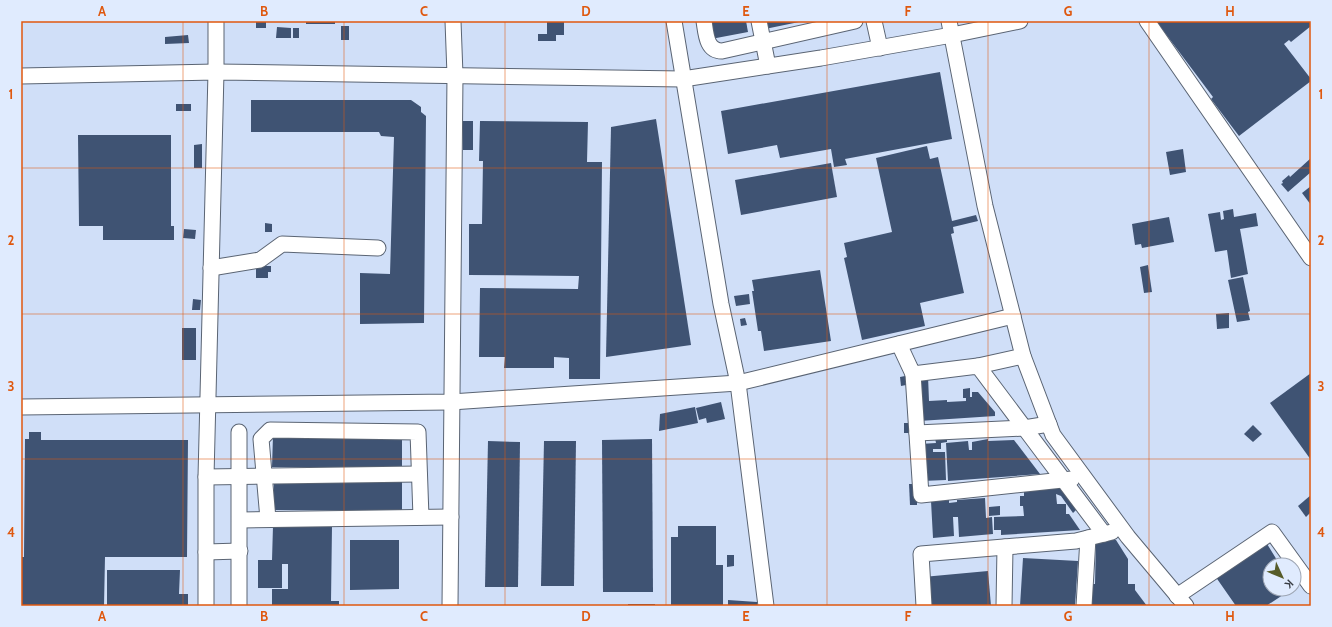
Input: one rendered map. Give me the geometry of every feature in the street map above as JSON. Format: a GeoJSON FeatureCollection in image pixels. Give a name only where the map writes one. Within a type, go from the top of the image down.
{"type":"FeatureCollection","features":[{"type":"Feature","properties":{"kind":"street"},"geometry":{"type":"LineString","coordinates":[[206,606],[206,477],[216,21]]}},
{"type":"Feature","properties":{"kind":"street"},"geometry":{"type":"LineString","coordinates":[[450,606],[455,75],[453,21]]}},
{"type":"Feature","properties":{"kind":"street"},"geometry":{"type":"LineString","coordinates":[[674,21],[720,304],[738,383],[766,606]]}},
{"type":"Feature","properties":{"kind":"street"},"geometry":{"type":"LineString","coordinates":[[704,21],[708,42],[715,50],[722,51],[764,42],[819,25],[855,21]]}},
{"type":"Feature","properties":{"kind":"street"},"geometry":{"type":"LineString","coordinates":[[759,21],[768,66]]}},
{"type":"Feature","properties":{"kind":"street"},"geometry":{"type":"LineString","coordinates":[[874,21],[880,48]]}},
{"type":"Feature","properties":{"kind":"street"},"geometry":{"type":"LineString","coordinates":[[21,76],[216,72],[683,79],[880,48],[950,28],[1020,21]]}},
{"type":"Feature","properties":{"kind":"street"},"geometry":{"type":"LineString","coordinates":[[1147,21],[1311,258]]}},
{"type":"Feature","properties":{"kind":"street"},"geometry":{"type":"LineString","coordinates":[[950,28],[985,206],[1023,356],[1053,435],[1122,529],[1182,601],[1272,532],[1311,586]]}},
{"type":"Feature","properties":{"kind":"street"},"geometry":{"type":"LineString","coordinates":[[211,268],[260,260],[282,244],[378,248]]}},
{"type":"Feature","properties":{"kind":"street"},"geometry":{"type":"LineString","coordinates":[[21,407],[451,402],[738,383],[1013,316]]}},
{"type":"Feature","properties":{"kind":"street"},"geometry":{"type":"LineString","coordinates":[[900,344],[912,374],[921,495],[1085,478]]}},
{"type":"Feature","properties":{"kind":"street"},"geometry":{"type":"LineString","coordinates":[[912,374],[978,366],[1023,356]]}},
{"type":"Feature","properties":{"kind":"street"},"geometry":{"type":"LineString","coordinates":[[978,366],[1104,534]]}},
{"type":"Feature","properties":{"kind":"street"},"geometry":{"type":"LineString","coordinates":[[917,433],[1024,428],[1049,424]]}},
{"type":"Feature","properties":{"kind":"street"},"geometry":{"type":"LineString","coordinates":[[268,520],[261,439],[270,430],[418,432],[421,517]]}},
{"type":"Feature","properties":{"kind":"street"},"geometry":{"type":"LineString","coordinates":[[239,432],[239,606]]}},
{"type":"Feature","properties":{"kind":"street"},"geometry":{"type":"LineString","coordinates":[[206,477],[419,474]]}},
{"type":"Feature","properties":{"kind":"street"},"geometry":{"type":"LineString","coordinates":[[240,520],[450,517]]}},
{"type":"Feature","properties":{"kind":"street"},"geometry":{"type":"LineString","coordinates":[[924,606],[921,554],[1076,541],[1122,529]]}},
{"type":"Feature","properties":{"kind":"street"},"geometry":{"type":"LineString","coordinates":[[1084,606],[1088,538]]}},
{"type":"Feature","properties":{"kind":"street"},"geometry":{"type":"LineString","coordinates":[[1004,606],[1005,548]]}},
{"type":"Feature","properties":{"kind":"street"},"geometry":{"type":"LineString","coordinates":[[206,552],[240,551]]}},
{"type":"Feature","properties":{"kind":"shaded area"},"geometry":{"type":"Polygon","coordinates":[[[21,21],[1311,21],[1311,606],[21,606],[21,21]]]}},
{"type":"Feature","properties":{"kind":"building"},"geometry":{"type":"Polygon","coordinates":[[[256,21],[266,21],[266,28],[256,28],[256,21]]]}},
{"type":"Feature","properties":{"kind":"building"},"geometry":{"type":"Polygon","coordinates":[[[306,21],[335,21],[335,24],[306,24],[306,21]]]}},
{"type":"Feature","properties":{"kind":"building"},"geometry":{"type":"Polygon","coordinates":[[[547,21],[564,22],[564,35],[556,35],[556,41],[538,41],[538,34],[547,34],[547,21]]]}},
{"type":"Feature","properties":{"kind":"building"},"geometry":{"type":"Polygon","coordinates":[[[707,21],[746,21],[748,32],[711,39],[707,21]]]}},
{"type":"Feature","properties":{"kind":"building"},"geometry":{"type":"Polygon","coordinates":[[[764,21],[799,21],[799,22],[765,29],[764,21]]]}},
{"type":"Feature","properties":{"kind":"building"},"geometry":{"type":"Polygon","coordinates":[[[1156,21],[1311,21],[1311,26],[1291,42],[1289,40],[1284,44],[1311,81],[1239,136],[1211,99],[1213,97],[1156,21]]]}},
{"type":"Feature","properties":{"kind":"building"},"geometry":{"type":"Polygon","coordinates":[[[341,26],[349,26],[349,40],[341,40],[341,26]]]}},
{"type":"Feature","properties":{"kind":"building"},"geometry":{"type":"Polygon","coordinates":[[[277,27],[291,28],[291,38],[276,38],[277,27]]]}},
{"type":"Feature","properties":{"kind":"building"},"geometry":{"type":"Polygon","coordinates":[[[293,28],[299,28],[299,38],[293,38],[293,28]]]}},
{"type":"Feature","properties":{"kind":"building"},"geometry":{"type":"Polygon","coordinates":[[[188,35],[189,43],[165,44],[165,37],[188,35]]]}},
{"type":"Feature","properties":{"kind":"building"},"geometry":{"type":"Polygon","coordinates":[[[940,72],[952,139],[845,159],[847,165],[834,167],[831,149],[780,158],[777,145],[728,154],[721,111],[940,72]]]}},
{"type":"Feature","properties":{"kind":"building"},"geometry":{"type":"Polygon","coordinates":[[[251,100],[411,100],[421,107],[421,112],[426,116],[424,323],[360,324],[360,273],[390,274],[394,137],[381,136],[379,132],[251,132],[251,100]]]}},
{"type":"Feature","properties":{"kind":"building"},"geometry":{"type":"Polygon","coordinates":[[[176,104],[191,104],[191,111],[176,111],[176,104]]]}},
{"type":"Feature","properties":{"kind":"building"},"geometry":{"type":"Polygon","coordinates":[[[656,119],[691,345],[606,357],[611,127],[656,119]]]}},
{"type":"Feature","properties":{"kind":"building"},"geometry":{"type":"Polygon","coordinates":[[[463,121],[473,121],[473,150],[463,150],[463,121]]]}},
{"type":"Feature","properties":{"kind":"building"},"geometry":{"type":"Polygon","coordinates":[[[480,121],[588,122],[587,162],[602,162],[600,379],[569,379],[569,358],[554,357],[554,368],[504,368],[505,357],[479,357],[480,288],[578,289],[579,276],[469,275],[469,224],[482,224],[483,161],[479,161],[480,121]]]}},
{"type":"Feature","properties":{"kind":"building"},"geometry":{"type":"Polygon","coordinates":[[[78,135],[171,135],[171,226],[174,226],[174,240],[103,240],[103,226],[79,226],[78,135]]]}},
{"type":"Feature","properties":{"kind":"building"},"geometry":{"type":"Polygon","coordinates":[[[202,144],[202,168],[194,168],[194,145],[202,144]]]}},
{"type":"Feature","properties":{"kind":"building"},"geometry":{"type":"Polygon","coordinates":[[[927,146],[930,159],[938,157],[952,221],[976,215],[978,221],[953,227],[954,233],[951,234],[964,293],[920,303],[925,326],[862,340],[844,258],[847,257],[844,243],[892,232],[876,158],[927,146]]]}},
{"type":"Feature","properties":{"kind":"building"},"geometry":{"type":"Polygon","coordinates":[[[1183,149],[1186,172],[1170,175],[1166,152],[1183,149]]]}},
{"type":"Feature","properties":{"kind":"building"},"geometry":{"type":"Polygon","coordinates":[[[1311,158],[1311,172],[1288,192],[1281,184],[1283,183],[1282,181],[1289,175],[1290,177],[1311,158]]]}},
{"type":"Feature","properties":{"kind":"building"},"geometry":{"type":"Polygon","coordinates":[[[831,163],[837,197],[741,215],[735,180],[831,163]]]}},
{"type":"Feature","properties":{"kind":"building"},"geometry":{"type":"Polygon","coordinates":[[[1311,186],[1311,205],[1302,193],[1311,186]]]}},
{"type":"Feature","properties":{"kind":"building"},"geometry":{"type":"Polygon","coordinates":[[[1233,209],[1234,217],[1256,213],[1258,226],[1240,229],[1248,274],[1231,278],[1227,250],[1215,252],[1208,214],[1220,212],[1221,220],[1224,219],[1223,211],[1233,209]]]}},
{"type":"Feature","properties":{"kind":"building"},"geometry":{"type":"Polygon","coordinates":[[[1169,217],[1174,242],[1142,248],[1141,244],[1135,245],[1132,224],[1169,217]]]}},
{"type":"Feature","properties":{"kind":"building"},"geometry":{"type":"Polygon","coordinates":[[[265,223],[272,224],[272,232],[265,232],[265,223]]]}},
{"type":"Feature","properties":{"kind":"building"},"geometry":{"type":"Polygon","coordinates":[[[184,229],[196,230],[195,239],[183,238],[184,229]]]}},
{"type":"Feature","properties":{"kind":"building"},"geometry":{"type":"Polygon","coordinates":[[[1148,265],[1152,292],[1144,293],[1140,267],[1148,265]]]}},
{"type":"Feature","properties":{"kind":"building"},"geometry":{"type":"Polygon","coordinates":[[[256,266],[271,266],[271,272],[268,272],[268,278],[256,278],[256,266]]]}},
{"type":"Feature","properties":{"kind":"building"},"geometry":{"type":"Polygon","coordinates":[[[820,270],[831,341],[764,351],[761,331],[758,331],[752,291],[754,291],[752,280],[820,270]]]}},
{"type":"Feature","properties":{"kind":"building"},"geometry":{"type":"Polygon","coordinates":[[[1243,277],[1250,311],[1248,312],[1250,320],[1237,322],[1228,280],[1243,277]]]}},
{"type":"Feature","properties":{"kind":"building"},"geometry":{"type":"Polygon","coordinates":[[[749,294],[750,304],[736,306],[734,296],[749,294]]]}},
{"type":"Feature","properties":{"kind":"building"},"geometry":{"type":"Polygon","coordinates":[[[193,299],[201,300],[200,310],[192,310],[193,299]]]}},
{"type":"Feature","properties":{"kind":"building"},"geometry":{"type":"Polygon","coordinates":[[[1229,313],[1229,328],[1217,329],[1216,314],[1229,313]]]}},
{"type":"Feature","properties":{"kind":"building"},"geometry":{"type":"Polygon","coordinates":[[[745,318],[747,325],[741,326],[740,319],[745,318]]]}},
{"type":"Feature","properties":{"kind":"building"},"geometry":{"type":"Polygon","coordinates":[[[182,328],[196,328],[196,360],[182,360],[182,328]]]}},
{"type":"Feature","properties":{"kind":"building"},"geometry":{"type":"Polygon","coordinates":[[[1311,373],[1311,460],[1270,403],[1311,373]]]}},
{"type":"Feature","properties":{"kind":"building"},"geometry":{"type":"Polygon","coordinates":[[[905,376],[906,385],[901,386],[900,377],[905,376]]]}},
{"type":"Feature","properties":{"kind":"building"},"geometry":{"type":"Polygon","coordinates":[[[928,376],[929,401],[966,401],[966,398],[963,398],[963,389],[970,388],[970,397],[972,397],[972,392],[978,392],[995,412],[995,416],[919,421],[917,377],[928,376]]]}},
{"type":"Feature","properties":{"kind":"building"},"geometry":{"type":"Polygon","coordinates":[[[721,402],[725,419],[707,423],[706,418],[699,420],[696,408],[721,402]]]}},
{"type":"Feature","properties":{"kind":"building"},"geometry":{"type":"Polygon","coordinates":[[[695,407],[698,423],[659,431],[660,414],[695,407]]]}},
{"type":"Feature","properties":{"kind":"building"},"geometry":{"type":"Polygon","coordinates":[[[904,423],[911,423],[911,433],[904,433],[904,423]]]}},
{"type":"Feature","properties":{"kind":"building"},"geometry":{"type":"Polygon","coordinates":[[[1253,425],[1262,434],[1253,442],[1244,434],[1253,425]]]}},
{"type":"Feature","properties":{"kind":"building"},"geometry":{"type":"Polygon","coordinates":[[[29,432],[41,432],[41,440],[188,440],[187,557],[105,557],[104,606],[21,606],[21,557],[24,557],[25,439],[29,439],[29,432]]]}},
{"type":"Feature","properties":{"kind":"building"},"geometry":{"type":"Polygon","coordinates":[[[273,436],[402,438],[402,468],[272,467],[273,436]]]}},
{"type":"Feature","properties":{"kind":"building"},"geometry":{"type":"Polygon","coordinates":[[[947,437],[947,442],[941,443],[941,449],[933,449],[933,452],[945,452],[946,480],[922,481],[920,444],[936,443],[935,438],[947,437]]]}},
{"type":"Feature","properties":{"kind":"building"},"geometry":{"type":"Polygon","coordinates":[[[652,439],[653,592],[603,592],[602,440],[652,439]]]}},
{"type":"Feature","properties":{"kind":"building"},"geometry":{"type":"Polygon","coordinates":[[[988,439],[988,441],[1014,440],[1040,474],[948,481],[946,443],[968,441],[969,450],[972,450],[972,442],[988,439]]]}},
{"type":"Feature","properties":{"kind":"building"},"geometry":{"type":"Polygon","coordinates":[[[488,441],[520,442],[518,587],[485,587],[488,441]]]}},
{"type":"Feature","properties":{"kind":"building"},"geometry":{"type":"Polygon","coordinates":[[[544,441],[576,441],[574,586],[541,586],[544,441]]]}},
{"type":"Feature","properties":{"kind":"building"},"geometry":{"type":"Polygon","coordinates":[[[274,481],[402,482],[402,511],[274,510],[274,481]]]}},
{"type":"Feature","properties":{"kind":"building"},"geometry":{"type":"Polygon","coordinates":[[[909,484],[917,484],[917,505],[910,505],[909,484]]]}},
{"type":"Feature","properties":{"kind":"building"},"geometry":{"type":"Polygon","coordinates":[[[1059,487],[1078,508],[1073,513],[1061,496],[1056,494],[1057,504],[1066,504],[1066,514],[1069,514],[1080,530],[1001,535],[1001,530],[994,530],[994,517],[1024,516],[1023,506],[1020,506],[1020,496],[1024,496],[1024,489],[1059,487]]]}},
{"type":"Feature","properties":{"kind":"building"},"geometry":{"type":"Polygon","coordinates":[[[1311,495],[1311,512],[1306,517],[1298,506],[1311,495]]]}},
{"type":"Feature","properties":{"kind":"building"},"geometry":{"type":"Polygon","coordinates":[[[985,498],[986,518],[992,517],[993,534],[959,537],[958,517],[953,517],[954,536],[933,538],[931,501],[949,500],[949,503],[957,502],[957,500],[985,498]]]}},
{"type":"Feature","properties":{"kind":"building"},"geometry":{"type":"Polygon","coordinates":[[[1000,506],[1000,515],[989,516],[989,507],[1000,506]]]}},
{"type":"Feature","properties":{"kind":"building"},"geometry":{"type":"Polygon","coordinates":[[[273,526],[332,526],[331,601],[339,601],[339,606],[272,606],[272,589],[288,589],[288,564],[282,564],[282,588],[258,588],[258,560],[272,560],[273,526]]]}},
{"type":"Feature","properties":{"kind":"building"},"geometry":{"type":"Polygon","coordinates":[[[678,526],[716,526],[716,565],[723,565],[723,606],[671,606],[671,537],[678,537],[678,526]]]}},
{"type":"Feature","properties":{"kind":"building"},"geometry":{"type":"Polygon","coordinates":[[[1264,539],[1275,557],[1262,557],[1262,597],[1280,597],[1266,606],[1236,606],[1213,573],[1264,539]]]}},
{"type":"Feature","properties":{"kind":"building"},"geometry":{"type":"Polygon","coordinates":[[[350,540],[399,540],[399,589],[350,590],[350,540]]]}},
{"type":"Feature","properties":{"kind":"building"},"geometry":{"type":"Polygon","coordinates":[[[1096,540],[1116,540],[1128,559],[1128,584],[1135,584],[1135,590],[1147,606],[1091,606],[1091,584],[1095,584],[1096,540]]]}},
{"type":"Feature","properties":{"kind":"building"},"geometry":{"type":"Polygon","coordinates":[[[727,555],[734,555],[734,566],[727,567],[727,555]]]}},
{"type":"Feature","properties":{"kind":"building"},"geometry":{"type":"Polygon","coordinates":[[[1023,558],[1078,561],[1075,606],[1020,606],[1023,558]]]}},
{"type":"Feature","properties":{"kind":"building"},"geometry":{"type":"Polygon","coordinates":[[[107,570],[180,570],[179,594],[188,594],[188,606],[107,606],[107,570]]]}},
{"type":"Feature","properties":{"kind":"building"},"geometry":{"type":"Polygon","coordinates":[[[988,571],[991,606],[926,606],[923,577],[988,571]]]}},
{"type":"Feature","properties":{"kind":"building"},"geometry":{"type":"Polygon","coordinates":[[[728,600],[757,602],[757,606],[728,606],[728,600]]]}},
{"type":"Feature","properties":{"kind":"building"},"geometry":{"type":"Polygon","coordinates":[[[628,604],[655,604],[655,606],[628,606],[628,604]]]}}]}
